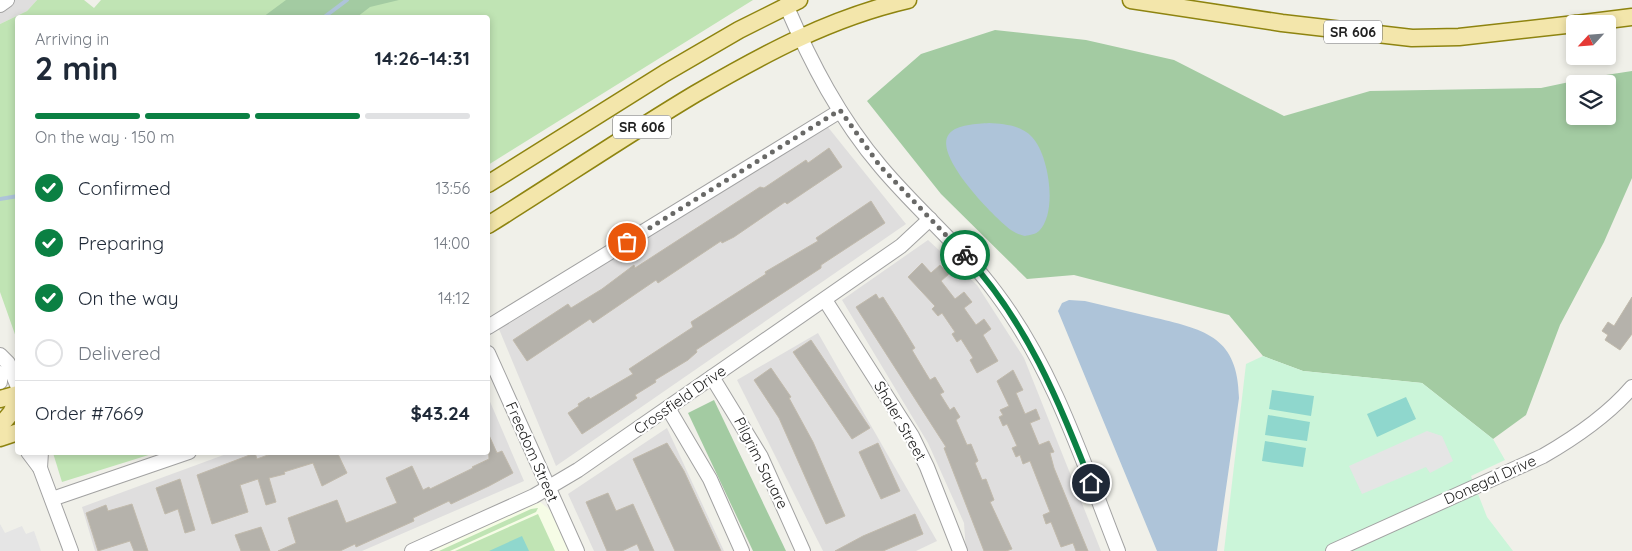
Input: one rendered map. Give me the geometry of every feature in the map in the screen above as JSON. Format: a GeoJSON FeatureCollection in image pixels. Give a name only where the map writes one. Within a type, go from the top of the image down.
{"type":"FeatureCollection","features":[{"type":"Feature","properties":{"kind":"main road","name":"SR 606"},"geometry":{"type":"LineString","coordinates":[[490,224],[666,112],[744,66],[800,36],[837,20],[876,7],[908,0]]}},
{"type":"Feature","properties":{"kind":"main road","name":"SR 606"},"geometry":{"type":"LineString","coordinates":[[1131,0],[1243,17],[1412,38],[1459,37],[1566,25]]}},
{"type":"Feature","properties":{"kind":"main road","name":"SR 606"},"geometry":{"type":"LineString","coordinates":[[490,183],[665,73],[792,2]]}},
{"type":"Feature","properties":{"kind":"main road","name":"SR 606"},"geometry":{"type":"LineString","coordinates":[[1616,19],[1632,17]]}},
{"type":"Feature","properties":{"kind":"main road"},"geometry":{"type":"LineString","coordinates":[[0,399],[15,395]]}},
{"type":"Feature","properties":{"kind":"main road"},"geometry":{"type":"LineString","coordinates":[[0,426],[11,413],[15,404]]}},
{"type":"Feature","properties":{"kind":"main road"},"geometry":{"type":"LineString","coordinates":[[0,438],[15,433]]}},
{"type":"Feature","properties":{"kind":"street"},"geometry":{"type":"LineString","coordinates":[[0,5],[7,0]]}},
{"type":"Feature","properties":{"kind":"street"},"geometry":{"type":"LineString","coordinates":[[792,2],[800,36],[840,110],[880,166],[973,263],[991,286],[1038,358],[1058,399],[1118,551]]}},
{"type":"Feature","properties":{"kind":"street"},"geometry":{"type":"LineString","coordinates":[[490,326],[840,110]]}},
{"type":"Feature","properties":{"kind":"street","name":"Crossfield Drive"},"geometry":{"type":"LineString","coordinates":[[412,551],[548,488],[668,408],[902,246],[930,220]]}},
{"type":"Feature","properties":{"kind":"street","name":"Shaler Street"},"geometry":{"type":"LineString","coordinates":[[825,300],[912,436],[927,468],[960,551]]}},
{"type":"Feature","properties":{"kind":"street"},"geometry":{"type":"LineString","coordinates":[[0,355],[8,363],[15,380]]}},
{"type":"Feature","properties":{"kind":"street","name":"Freedom Street"},"geometry":{"type":"LineString","coordinates":[[490,358],[577,551]]}},
{"type":"Feature","properties":{"kind":"street"},"geometry":{"type":"LineString","coordinates":[[0,373],[0,382]]}},
{"type":"Feature","properties":{"kind":"street","name":"Pilgrim Square"},"geometry":{"type":"LineString","coordinates":[[712,377],[761,457],[804,551]]}},
{"type":"Feature","properties":{"kind":"street","name":"Donegal Drive"},"geometry":{"type":"LineString","coordinates":[[1333,551],[1542,456],[1572,440],[1602,416],[1632,387]]}},
{"type":"Feature","properties":{"kind":"street"},"geometry":{"type":"LineString","coordinates":[[668,408],[710,479],[742,551]]}},
{"type":"Feature","properties":{"kind":"street"},"geometry":{"type":"LineString","coordinates":[[30,455],[40,468],[71,551]]}},
{"type":"Feature","properties":{"kind":"street"},"geometry":{"type":"LineString","coordinates":[[40,468],[42,455]]}},
{"type":"Feature","properties":{"kind":"street"},"geometry":{"type":"LineString","coordinates":[[52,500],[181,455]]}},
{"type":"Feature","properties":{"kind":"shaded area"},"geometry":{"type":"Polygon","coordinates":[[[0,0],[37,0],[27,11],[15,15],[15,17],[0,24],[0,0]]]}},
{"type":"Feature","properties":{"kind":"shaded area"},"geometry":{"type":"Polygon","coordinates":[[[823,121],[906,224],[556,466],[496,322],[823,121]]]}},
{"type":"Feature","properties":{"kind":"shaded area"},"geometry":{"type":"Polygon","coordinates":[[[989,123],[1018,128],[1028,133],[1038,145],[1043,157],[1047,170],[1050,198],[1045,222],[1035,234],[1022,235],[1003,223],[980,200],[957,170],[949,156],[946,144],[949,134],[957,128],[989,123]]]}},
{"type":"Feature","properties":{"kind":"shaded area"},"geometry":{"type":"Polygon","coordinates":[[[928,240],[977,285],[1024,358],[1101,551],[966,551],[964,523],[928,443],[842,300],[928,240]]]}},
{"type":"Feature","properties":{"kind":"shaded area"},"geometry":{"type":"Polygon","coordinates":[[[1069,300],[1085,301],[1174,322],[1204,333],[1226,349],[1233,362],[1239,398],[1217,551],[1157,551],[1058,311],[1062,303],[1069,300]]]}},
{"type":"Feature","properties":{"kind":"shaded area"},"geometry":{"type":"Polygon","coordinates":[[[818,333],[937,541],[916,551],[823,551],[737,380],[818,333]]]}},
{"type":"Feature","properties":{"kind":"shaded area"},"geometry":{"type":"Polygon","coordinates":[[[1272,390],[1314,396],[1311,416],[1269,409],[1272,390]]]}},
{"type":"Feature","properties":{"kind":"shaded area"},"geometry":{"type":"Polygon","coordinates":[[[1406,397],[1416,419],[1377,437],[1367,414],[1406,397]]]}},
{"type":"Feature","properties":{"kind":"shaded area"},"geometry":{"type":"Polygon","coordinates":[[[490,402],[524,481],[362,551],[95,551],[82,507],[224,455],[490,455],[490,402]]]}},
{"type":"Feature","properties":{"kind":"shaded area"},"geometry":{"type":"Polygon","coordinates":[[[1268,415],[1310,422],[1307,441],[1265,435],[1268,415]]]}},
{"type":"Feature","properties":{"kind":"shaded area"},"geometry":{"type":"Polygon","coordinates":[[[667,428],[724,551],[594,551],[568,494],[667,428]]]}},
{"type":"Feature","properties":{"kind":"shaded area"},"geometry":{"type":"Polygon","coordinates":[[[1427,431],[1442,436],[1453,461],[1430,473],[1426,467],[1362,494],[1349,466],[1427,431]]]}},
{"type":"Feature","properties":{"kind":"shaded area"},"geometry":{"type":"Polygon","coordinates":[[[1265,441],[1306,448],[1303,467],[1262,461],[1265,441]]]}},
{"type":"Feature","properties":{"kind":"shaded area"},"geometry":{"type":"Polygon","coordinates":[[[540,502],[551,511],[569,551],[428,551],[540,502]]]}},
{"type":"Feature","properties":{"kind":"shaded area"},"geometry":{"type":"Polygon","coordinates":[[[0,524],[5,533],[22,526],[26,534],[34,531],[41,551],[0,551],[0,524]]]}},
{"type":"Feature","properties":{"kind":"shaded area"},"geometry":{"type":"Polygon","coordinates":[[[522,536],[529,551],[489,551],[522,536]]]}},
{"type":"Feature","properties":{"kind":"green space"},"geometry":{"type":"Polygon","coordinates":[[[37,0],[84,0],[94,8],[101,0],[753,0],[490,164],[490,15],[19,15],[27,11],[37,0]]]}},
{"type":"Feature","properties":{"kind":"green space"},"geometry":{"type":"Polygon","coordinates":[[[286,0],[399,0],[370,7],[360,15],[266,15],[286,0]]]}},
{"type":"Feature","properties":{"kind":"green space"},"geometry":{"type":"Polygon","coordinates":[[[15,17],[15,334],[0,292],[0,24],[15,17]]]}},
{"type":"Feature","properties":{"kind":"green space"},"geometry":{"type":"Polygon","coordinates":[[[995,30],[1086,40],[1174,60],[1284,116],[1370,91],[1541,88],[1566,83],[1566,125],[1616,125],[1616,75],[1606,75],[1632,71],[1632,178],[1604,242],[1560,325],[1526,415],[1493,439],[1422,383],[1303,371],[1263,356],[1229,315],[1074,275],[1027,279],[941,194],[867,101],[921,54],[995,30]]]}},
{"type":"Feature","properties":{"kind":"green space"},"geometry":{"type":"Polygon","coordinates":[[[1263,356],[1303,371],[1422,383],[1493,439],[1505,460],[1471,476],[1487,517],[1513,551],[1224,551],[1246,364],[1263,356]]]}},
{"type":"Feature","properties":{"kind":"green space"},"geometry":{"type":"Polygon","coordinates":[[[714,400],[786,551],[753,551],[688,413],[714,400]]]}},
{"type":"Feature","properties":{"kind":"green space"},"geometry":{"type":"Polygon","coordinates":[[[54,455],[149,455],[62,482],[54,455]]]}},
{"type":"Feature","properties":{"kind":"green space"},"geometry":{"type":"Polygon","coordinates":[[[538,508],[536,512],[450,551],[439,551],[531,509],[538,508]]]}},
{"type":"Feature","properties":{"kind":"green space"},"geometry":{"type":"Polygon","coordinates":[[[538,514],[555,551],[455,551],[538,514]]]}},
{"type":"Feature","properties":{"kind":"building"},"geometry":{"type":"Polygon","coordinates":[[[829,148],[842,167],[787,204],[785,202],[734,237],[722,243],[721,241],[658,283],[656,280],[593,323],[590,319],[527,361],[513,340],[568,304],[571,308],[602,289],[634,265],[635,268],[760,187],[764,188],[806,160],[808,163],[829,148]]]}},
{"type":"Feature","properties":{"kind":"building"},"geometry":{"type":"Polygon","coordinates":[[[871,201],[885,223],[821,265],[821,268],[696,350],[697,352],[688,360],[635,395],[637,398],[582,434],[568,413],[579,406],[578,404],[633,374],[629,369],[693,327],[691,322],[766,274],[765,272],[818,241],[816,238],[871,201]]]}},
{"type":"Feature","properties":{"kind":"building"},"geometry":{"type":"Polygon","coordinates":[[[922,263],[931,273],[940,265],[949,274],[941,281],[955,299],[964,292],[972,302],[964,308],[976,325],[984,319],[991,329],[983,335],[998,361],[977,373],[970,360],[973,358],[961,339],[957,342],[952,334],[955,332],[942,313],[938,316],[932,309],[935,306],[908,277],[922,263]]]}},
{"type":"Feature","properties":{"kind":"building"},"geometry":{"type":"Polygon","coordinates":[[[876,294],[879,299],[883,297],[899,322],[915,348],[912,350],[930,380],[935,377],[944,392],[940,394],[950,410],[954,407],[960,417],[956,420],[967,445],[971,444],[978,461],[975,463],[982,480],[986,479],[994,500],[990,502],[1012,549],[1006,551],[984,551],[944,448],[946,447],[856,307],[876,294]]]}},
{"type":"Feature","properties":{"kind":"building"},"geometry":{"type":"Polygon","coordinates":[[[1632,297],[1632,334],[1620,350],[1605,340],[1608,335],[1602,331],[1608,322],[1614,326],[1632,297]]]}},
{"type":"Feature","properties":{"kind":"building"},"geometry":{"type":"Polygon","coordinates":[[[811,340],[870,428],[852,439],[793,352],[811,340]]]}},
{"type":"Feature","properties":{"kind":"building"},"geometry":{"type":"Polygon","coordinates":[[[771,368],[791,397],[789,398],[813,442],[845,516],[826,524],[779,418],[754,380],[771,368]]]}},
{"type":"Feature","properties":{"kind":"building"},"geometry":{"type":"Polygon","coordinates":[[[1013,370],[1023,390],[1016,393],[1025,414],[1036,409],[1040,419],[1030,423],[1039,445],[1049,441],[1054,452],[1050,453],[1054,468],[1088,551],[1076,551],[1073,543],[1061,547],[1051,522],[1046,524],[1043,515],[1050,512],[1030,461],[1023,464],[1020,455],[1016,457],[1012,448],[1017,446],[1007,424],[1003,426],[999,417],[1003,415],[1000,410],[1009,406],[997,381],[1013,370]]]}},
{"type":"Feature","properties":{"kind":"building"},"geometry":{"type":"Polygon","coordinates":[[[490,437],[497,453],[502,451],[513,473],[451,504],[449,501],[413,518],[414,521],[356,547],[355,544],[340,551],[278,551],[296,543],[288,518],[337,500],[346,523],[397,503],[386,478],[412,466],[423,490],[429,487],[430,489],[489,459],[490,437]]]}},
{"type":"Feature","properties":{"kind":"building"},"geometry":{"type":"Polygon","coordinates":[[[667,443],[684,471],[721,551],[675,551],[633,459],[667,443]]]}},
{"type":"Feature","properties":{"kind":"building"},"geometry":{"type":"Polygon","coordinates":[[[878,443],[900,491],[881,499],[859,452],[878,443]]]}},
{"type":"Feature","properties":{"kind":"building"},"geometry":{"type":"Polygon","coordinates":[[[250,455],[256,455],[257,459],[268,455],[338,455],[347,473],[322,486],[313,463],[284,472],[285,474],[269,478],[276,502],[266,505],[258,479],[240,485],[248,512],[212,524],[197,475],[250,455]]]}},
{"type":"Feature","properties":{"kind":"building"},"geometry":{"type":"Polygon","coordinates":[[[180,479],[195,530],[185,533],[178,509],[165,514],[156,488],[180,479]]]}},
{"type":"Feature","properties":{"kind":"building"},"geometry":{"type":"Polygon","coordinates":[[[608,493],[616,511],[633,504],[654,551],[640,551],[637,544],[622,551],[607,551],[586,502],[608,493]]]}},
{"type":"Feature","properties":{"kind":"building"},"geometry":{"type":"Polygon","coordinates":[[[132,504],[148,551],[134,551],[130,541],[98,551],[86,513],[106,505],[108,511],[132,504]]]}},
{"type":"Feature","properties":{"kind":"building"},"geometry":{"type":"Polygon","coordinates":[[[915,514],[923,534],[883,551],[835,551],[863,536],[915,514]]]}},
{"type":"Feature","properties":{"kind":"building"},"geometry":{"type":"Polygon","coordinates":[[[261,527],[270,551],[241,551],[235,535],[261,527]]]}},
{"type":"Feature","properties":{"kind":"waterway"},"geometry":{"type":"LineString","coordinates":[[327,15],[347,0]]}},
{"type":"Feature","properties":{"kind":"waterway"},"geometry":{"type":"LineString","coordinates":[[0,199],[15,196]]}},
{"type":"Feature","properties":{"kind":"way so far"},"geometry":{"type":"LineString","coordinates":[[627,242],[840,110],[880,166],[965,255]]}},
{"type":"Feature","properties":{"kind":"route"},"geometry":{"type":"LineString","coordinates":[[965,255],[996,294],[1038,358],[1058,399],[1091,483]]}}]}
